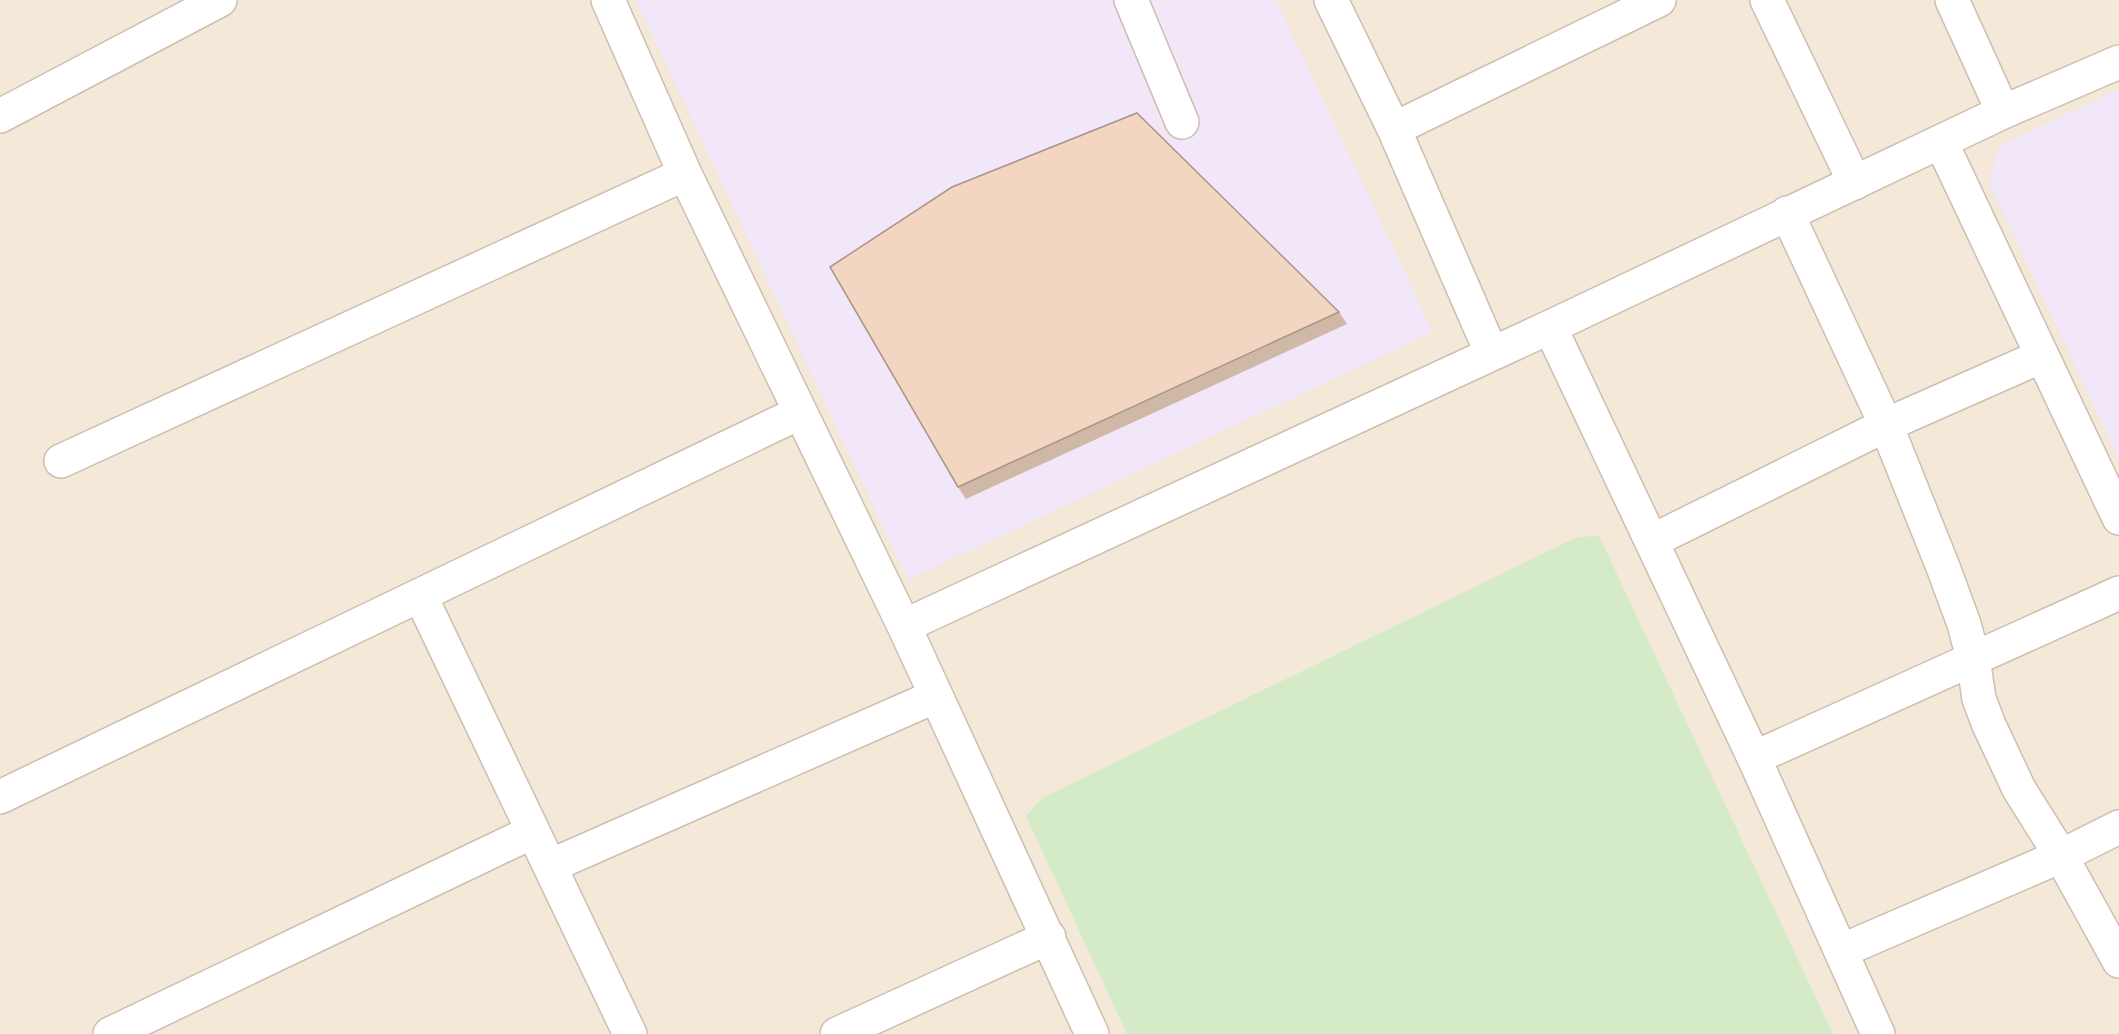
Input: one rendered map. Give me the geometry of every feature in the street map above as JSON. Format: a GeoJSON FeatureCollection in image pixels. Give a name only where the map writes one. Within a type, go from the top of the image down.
{"type":"FeatureCollection","features":[{"type":"Feature","properties":{"kind":"street"},"geometry":{"type":"LineString","coordinates":[[0,116],[220,0]]}},
{"type":"Feature","properties":{"kind":"street"},"geometry":{"type":"LineString","coordinates":[[609,0],[685,174],[904,626],[1092,1034]]}},
{"type":"Feature","properties":{"kind":"street"},"geometry":{"type":"LineString","coordinates":[[1131,0],[1182,122]]}},
{"type":"Feature","properties":{"kind":"street"},"geometry":{"type":"LineString","coordinates":[[1331,0],[1394,129],[1491,352]]}},
{"type":"Feature","properties":{"kind":"street"},"geometry":{"type":"LineString","coordinates":[[1394,129],[1659,0]]}},
{"type":"Feature","properties":{"kind":"street"},"geometry":{"type":"LineString","coordinates":[[1767,0],[1856,183]]}},
{"type":"Feature","properties":{"kind":"street"},"geometry":{"type":"LineString","coordinates":[[1952,0],[2003,112]]}},
{"type":"Feature","properties":{"kind":"street"},"geometry":{"type":"LineString","coordinates":[[904,626],[1491,352],[1550,327],[2003,112],[2119,62]]}},
{"type":"Feature","properties":{"kind":"street"},"geometry":{"type":"LineString","coordinates":[[1941,142],[2119,519]]}},
{"type":"Feature","properties":{"kind":"street"},"geometry":{"type":"LineString","coordinates":[[61,461],[685,174]]}},
{"type":"Feature","properties":{"kind":"street"},"geometry":{"type":"LineString","coordinates":[[1787,213],[1886,426],[1943,567],[1973,658],[1979,699],[1989,725],[2019,789],[2061,856],[2119,961]]}},
{"type":"Feature","properties":{"kind":"street"},"geometry":{"type":"LineString","coordinates":[[1550,327],[1754,758],[1878,1034]]}},
{"type":"Feature","properties":{"kind":"street"},"geometry":{"type":"LineString","coordinates":[[1652,541],[1886,426],[2042,356]]}},
{"type":"Feature","properties":{"kind":"street"},"geometry":{"type":"LineString","coordinates":[[0,797],[799,413]]}},
{"type":"Feature","properties":{"kind":"street"},"geometry":{"type":"LineString","coordinates":[[1754,758],[2119,592]]}},
{"type":"Feature","properties":{"kind":"street"},"geometry":{"type":"LineString","coordinates":[[420,595],[630,1034]]}},
{"type":"Feature","properties":{"kind":"street"},"geometry":{"type":"LineString","coordinates":[[550,866],[936,696]]}},
{"type":"Feature","properties":{"kind":"street"},"geometry":{"type":"LineString","coordinates":[[1841,951],[2061,856],[2119,827]]}},
{"type":"Feature","properties":{"kind":"street"},"geometry":{"type":"LineString","coordinates":[[110,1034],[532,832]]}},
{"type":"Feature","properties":{"kind":"street"},"geometry":{"type":"LineString","coordinates":[[837,1034],[1049,937]]}},
{"type":"Feature","properties":{"kind":"shaded area"},"geometry":{"type":"Polygon","coordinates":[[[0,0],[2119,0],[2119,1034],[0,1034],[0,0]]]}},
{"type":"Feature","properties":{"kind":"shaded area"},"geometry":{"type":"Polygon","coordinates":[[[636,0],[1276,0],[1433,332],[908,580],[636,0]]]}},
{"type":"Feature","properties":{"kind":"shaded area"},"geometry":{"type":"Polygon","coordinates":[[[2119,89],[2119,459],[1989,183],[1999,146],[2119,89]]]}},
{"type":"Feature","properties":{"kind":"green space"},"geometry":{"type":"Polygon","coordinates":[[[1599,536],[1833,1034],[1127,1034],[1026,816],[1042,798],[1577,537],[1599,536]]]}},
{"type":"Feature","properties":{"kind":"building"},"geometry":{"type":"Polygon","coordinates":[[[1137,113],[1339,312],[958,487],[830,267],[952,187],[1137,113]]]}}]}
